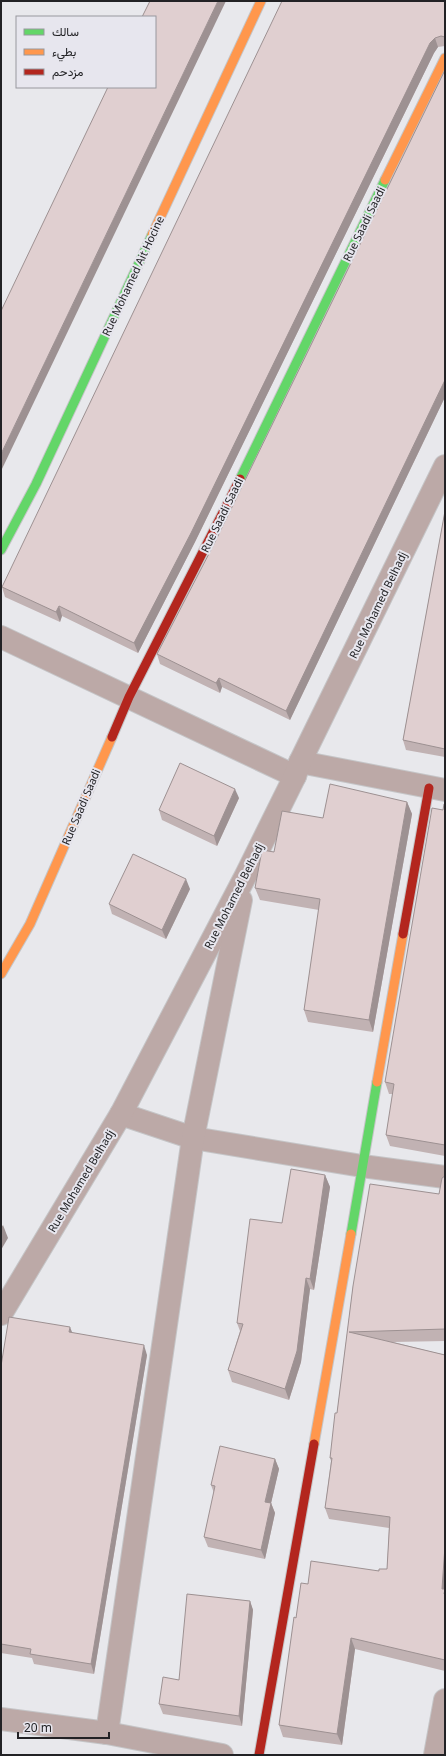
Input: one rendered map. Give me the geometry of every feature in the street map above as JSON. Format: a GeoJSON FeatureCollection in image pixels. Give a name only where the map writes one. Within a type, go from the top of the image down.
{"type":"FeatureCollection","features":[{"type":"Feature","properties":{"kind":"street","name":"Rue Mohamed Ait Hocine"},"geometry":{"type":"LineString","coordinates":[[1,550],[36,484],[261,1]]}},
{"type":"Feature","properties":{"kind":"street","name":"Rue Saadi Saadi"},"geometry":{"type":"LineString","coordinates":[[1,974],[30,924],[129,697],[206,548],[445,58]]}},
{"type":"Feature","properties":{"kind":"street","name":"Rue Mohamed Belhadj"},"geometry":{"type":"LineString","coordinates":[[1,1314],[121,1114],[246,875],[445,466]]}},
{"type":"Feature","properties":{"kind":"street"},"geometry":{"type":"LineString","coordinates":[[1,637],[129,697],[298,769],[437,789],[362,1166],[259,1755]]}},
{"type":"Feature","properties":{"kind":"street"},"geometry":{"type":"LineString","coordinates":[[107,1733],[193,1138],[246,875]]}},
{"type":"Feature","properties":{"kind":"street"},"geometry":{"type":"LineString","coordinates":[[121,1114],[193,1138],[362,1166],[445,1177]]}},
{"type":"Feature","properties":{"kind":"street"},"geometry":{"type":"LineString","coordinates":[[435,1755],[445,1700]]}},
{"type":"Feature","properties":{"kind":"street"},"geometry":{"type":"LineString","coordinates":[[1,1719],[107,1733],[222,1755]]}},
{"type":"Feature","properties":{"kind":"building"},"geometry":{"type":"Polygon","coordinates":[[[150,1],[218,1],[1,454],[1,311],[108,88],[156,88],[156,16],[142,16],[150,1]]]}},
{"type":"Feature","properties":{"kind":"building"},"geometry":{"type":"Polygon","coordinates":[[[282,1],[445,1],[445,37],[441,36],[435,38],[430,43],[191,533],[134,643],[59,606],[56,612],[2,587],[282,1]]]}},
{"type":"Feature","properties":{"kind":"building"},"geometry":{"type":"Polygon","coordinates":[[[445,70],[445,380],[286,711],[219,678],[216,683],[157,654],[214,544],[445,70]]]}},
{"type":"Feature","properties":{"kind":"building"},"geometry":{"type":"Polygon","coordinates":[[[445,511],[445,749],[403,740],[445,511]]]}},
{"type":"Feature","properties":{"kind":"building"},"geometry":{"type":"Polygon","coordinates":[[[180,763],[235,789],[214,836],[159,810],[180,763]]]}},
{"type":"Feature","properties":{"kind":"building"},"geometry":{"type":"Polygon","coordinates":[[[330,784],[407,802],[369,1020],[304,1010],[320,899],[255,888],[262,850],[274,852],[282,811],[323,818],[330,784]]]}},
{"type":"Feature","properties":{"kind":"building"},"geometry":{"type":"Polygon","coordinates":[[[444,804],[445,1145],[386,1135],[394,1084],[385,1082],[432,808],[443,810],[444,804]]]}},
{"type":"Feature","properties":{"kind":"building"},"geometry":{"type":"Polygon","coordinates":[[[133,854],[186,879],[162,930],[109,904],[133,854]]]}},
{"type":"Feature","properties":{"kind":"building"},"geometry":{"type":"Polygon","coordinates":[[[291,1169],[325,1175],[310,1279],[306,1278],[297,1351],[285,1389],[228,1370],[243,1324],[237,1323],[250,1219],[282,1223],[291,1169]]]}},
{"type":"Feature","properties":{"kind":"building"},"geometry":{"type":"Polygon","coordinates":[[[445,1176],[445,1329],[349,1332],[445,1355],[445,1546],[442,1589],[445,1589],[445,1660],[351,1638],[337,1734],[279,1725],[294,1617],[296,1618],[301,1583],[308,1584],[311,1561],[379,1571],[379,1569],[387,1569],[390,1517],[325,1508],[332,1458],[330,1458],[335,1413],[337,1413],[353,1286],[370,1184],[439,1194],[442,1178],[445,1176]]]}},
{"type":"Feature","properties":{"kind":"building"},"geometry":{"type":"Polygon","coordinates":[[[9,1317],[70,1327],[69,1332],[144,1345],[91,1664],[30,1654],[31,1649],[1,1644],[1,1366],[9,1317]]]}},
{"type":"Feature","properties":{"kind":"building"},"geometry":{"type":"Polygon","coordinates":[[[220,1446],[275,1459],[265,1502],[271,1503],[261,1550],[204,1537],[215,1486],[211,1485],[220,1446]]]}},
{"type":"Feature","properties":{"kind":"building"},"geometry":{"type":"Polygon","coordinates":[[[187,1594],[250,1601],[239,1716],[159,1704],[163,1677],[179,1680],[187,1594]]]}},
{"type":"Feature","properties":{"kind":"traffic: fast"},"geometry":{"type":"LineString","coordinates":[[240,479],[385,180]]}},
{"type":"Feature","properties":{"kind":"traffic: fast"},"geometry":{"type":"LineString","coordinates":[[1,550],[36,484],[152,235]]}},
{"type":"Feature","properties":{"kind":"traffic: fast"},"geometry":{"type":"LineString","coordinates":[[351,1234],[377,1082]]}},
{"type":"Feature","properties":{"kind":"traffic: slow"},"geometry":{"type":"LineString","coordinates":[[152,235],[261,1]]}},
{"type":"Feature","properties":{"kind":"traffic: slow"},"geometry":{"type":"LineString","coordinates":[[385,180],[445,58]]}},
{"type":"Feature","properties":{"kind":"traffic: slow"},"geometry":{"type":"LineString","coordinates":[[1,974],[30,924],[112,737]]}},
{"type":"Feature","properties":{"kind":"traffic: slow"},"geometry":{"type":"LineString","coordinates":[[377,1082],[403,934]]}},
{"type":"Feature","properties":{"kind":"traffic: slow"},"geometry":{"type":"LineString","coordinates":[[314,1444],[351,1234]]}},
{"type":"Feature","properties":{"kind":"traffic: jam"},"geometry":{"type":"LineString","coordinates":[[112,737],[129,697],[240,479]]}},
{"type":"Feature","properties":{"kind":"traffic: jam"},"geometry":{"type":"LineString","coordinates":[[403,934],[429,788]]}},
{"type":"Feature","properties":{"kind":"traffic: jam"},"geometry":{"type":"LineString","coordinates":[[259,1755],[314,1444]]}}]}
